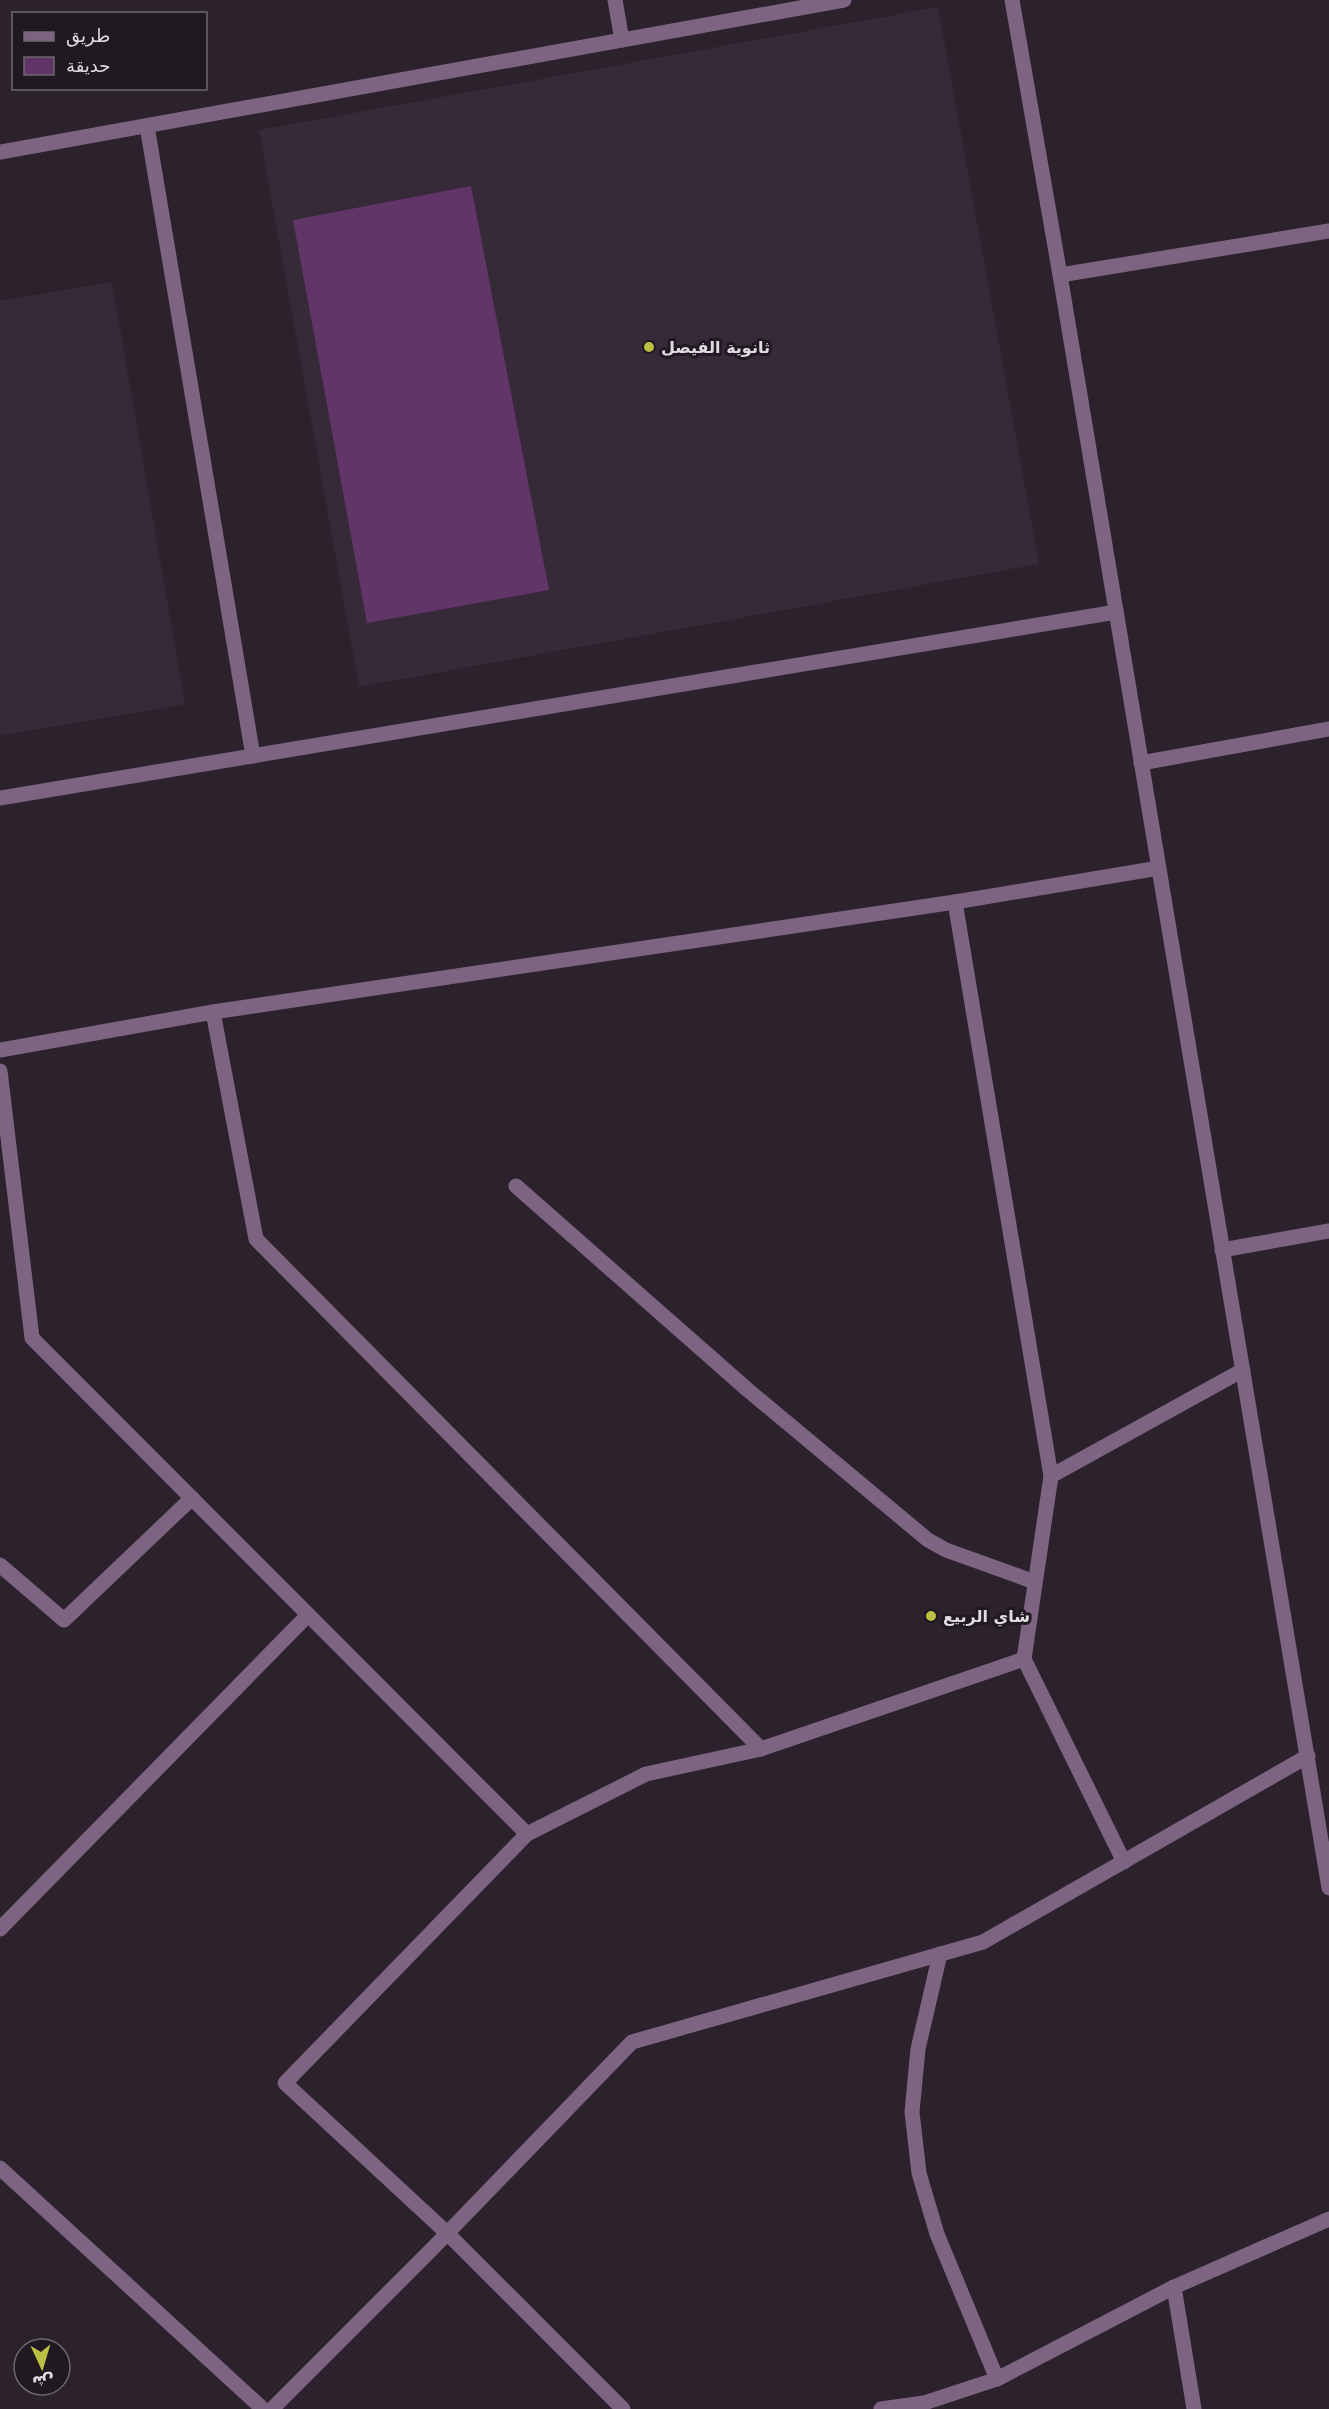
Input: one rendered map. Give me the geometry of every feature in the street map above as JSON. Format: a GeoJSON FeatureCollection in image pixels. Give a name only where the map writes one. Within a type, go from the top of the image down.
{"type":"FeatureCollection","features":[{"type":"Feature","properties":{"kind":"street"},"geometry":{"type":"LineString","coordinates":[[615,0],[622,40]]}},
{"type":"Feature","properties":{"kind":"street"},"geometry":{"type":"LineString","coordinates":[[0,152],[844,0]]}},
{"type":"Feature","properties":{"kind":"street"},"geometry":{"type":"LineString","coordinates":[[1012,0],[1060,275],[1329,1888]]}},
{"type":"Feature","properties":{"kind":"street"},"geometry":{"type":"LineString","coordinates":[[147,126],[253,756]]}},
{"type":"Feature","properties":{"kind":"street"},"geometry":{"type":"LineString","coordinates":[[1060,275],[1329,231]]}},
{"type":"Feature","properties":{"kind":"street"},"geometry":{"type":"LineString","coordinates":[[0,798],[1116,612]]}},
{"type":"Feature","properties":{"kind":"street"},"geometry":{"type":"LineString","coordinates":[[1141,763],[1329,729]]}},
{"type":"Feature","properties":{"kind":"street"},"geometry":{"type":"LineString","coordinates":[[0,1050],[213,1012],[955,902],[1159,868]]}},
{"type":"Feature","properties":{"kind":"street"},"geometry":{"type":"LineString","coordinates":[[955,902],[1051,1476],[1024,1659],[1124,1862]]}},
{"type":"Feature","properties":{"kind":"street"},"geometry":{"type":"LineString","coordinates":[[213,1012],[256,1239],[761,1749]]}},
{"type":"Feature","properties":{"kind":"street"},"geometry":{"type":"LineString","coordinates":[[0,1071],[32,1338],[527,1834]]}},
{"type":"Feature","properties":{"kind":"street"},"geometry":{"type":"LineString","coordinates":[[516,1186],[749,1391],[928,1540],[946,1550],[1035,1582]]}},
{"type":"Feature","properties":{"kind":"street"},"geometry":{"type":"LineString","coordinates":[[1222,1250],[1329,1231]]}},
{"type":"Feature","properties":{"kind":"street"},"geometry":{"type":"LineString","coordinates":[[1051,1476],[1243,1370]]}},
{"type":"Feature","properties":{"kind":"street"},"geometry":{"type":"LineString","coordinates":[[0,1565],[64,1620],[192,1498]]}},
{"type":"Feature","properties":{"kind":"street"},"geometry":{"type":"LineString","coordinates":[[0,1929],[308,1614]]}},
{"type":"Feature","properties":{"kind":"street"},"geometry":{"type":"LineString","coordinates":[[623,2409],[447,2233],[285,2083],[527,1834],[646,1774],[761,1749],[1024,1659]]}},
{"type":"Feature","properties":{"kind":"street"},"geometry":{"type":"LineString","coordinates":[[272,2409],[632,2042],[983,1942],[1308,1756]]}},
{"type":"Feature","properties":{"kind":"street"},"geometry":{"type":"LineString","coordinates":[[940,1954],[918,2049],[912,2112],[919,2173],[937,2234],[997,2379]]}},
{"type":"Feature","properties":{"kind":"street"},"geometry":{"type":"LineString","coordinates":[[0,2168],[263,2409]]}},
{"type":"Feature","properties":{"kind":"street"},"geometry":{"type":"LineString","coordinates":[[881,2409],[924,2403],[997,2379],[1174,2287],[1329,2219]]}},
{"type":"Feature","properties":{"kind":"street"},"geometry":{"type":"LineString","coordinates":[[1174,2287],[1194,2409]]}},
{"type":"Feature","properties":{"kind":"shaded area","name":"ثانوية الفيصل"},"geometry":{"type":"Polygon","coordinates":[[[938,7],[1039,564],[359,687],[259,130],[938,7]]]}},
{"type":"Feature","properties":{"kind":"shaded area"},"geometry":{"type":"Polygon","coordinates":[[[112,282],[185,704],[0,736],[0,301],[112,282]]]}},
{"type":"Feature","properties":{"kind":"green space"},"geometry":{"type":"Polygon","coordinates":[[[471,186],[549,590],[367,623],[293,220],[471,186]]]}},
{"type":"Feature","properties":{"kind":"place","name":"ثانوية الفيصل"},"geometry":{"type":"Point","coordinates":[649,347]}},
{"type":"Feature","properties":{"kind":"place","name":"شاي الربيع"},"geometry":{"type":"Point","coordinates":[931,1616]}}]}
